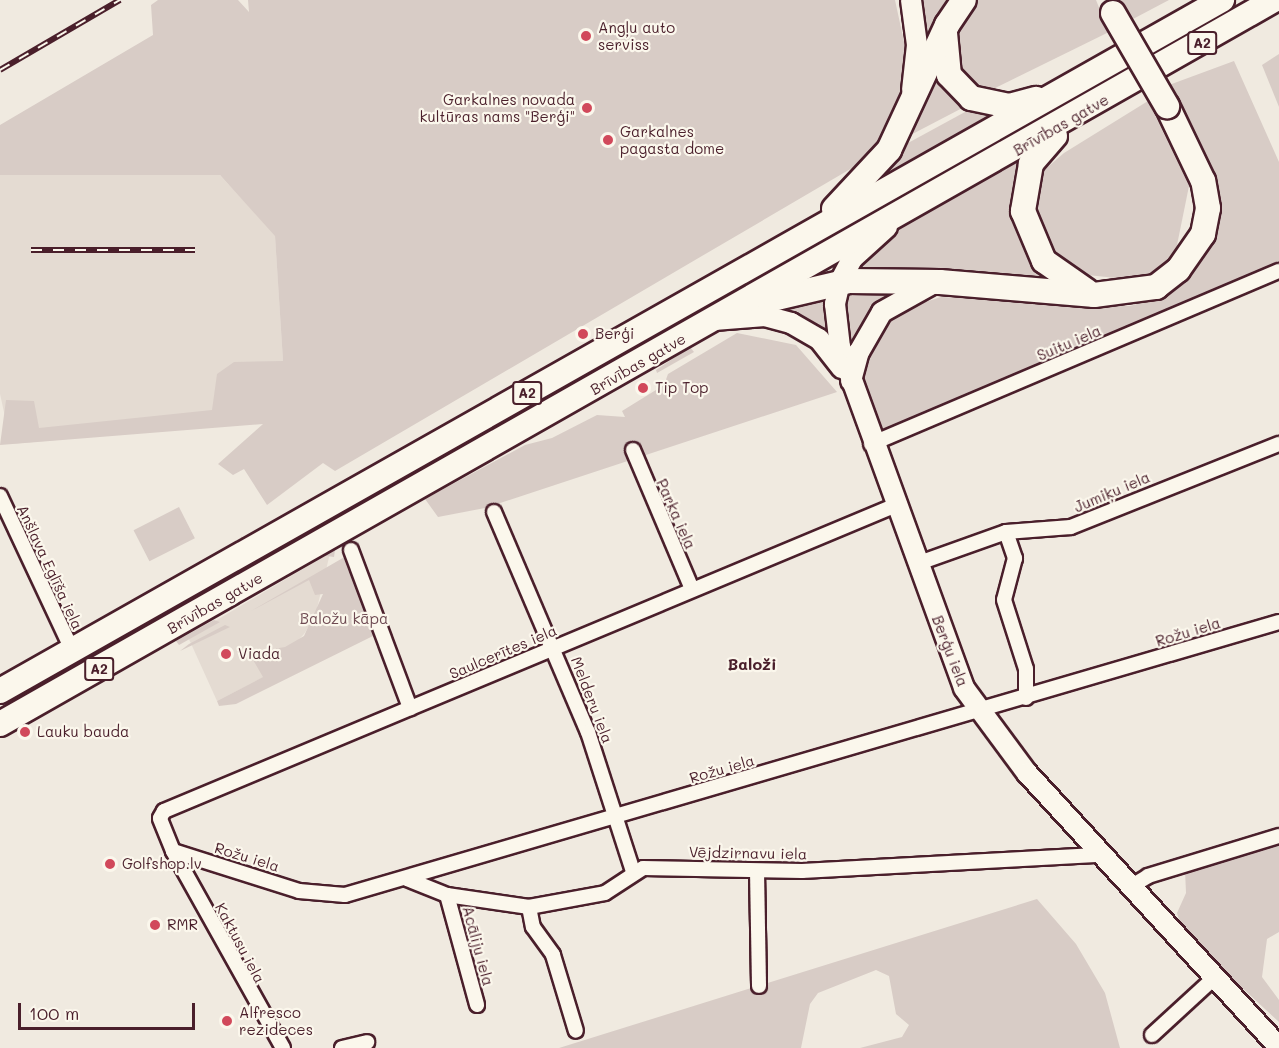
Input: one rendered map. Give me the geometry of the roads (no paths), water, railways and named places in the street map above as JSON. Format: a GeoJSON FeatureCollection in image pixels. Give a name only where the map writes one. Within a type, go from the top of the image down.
{"type":"FeatureCollection","features":[{"type":"Feature","properties":{"kind":"highway"},"geometry":{"type":"LineString","coordinates":[[764,261],[784,240],[848,200],[871,174],[911,101],[947,25],[964,0]]}},
{"type":"Feature","properties":{"kind":"highway","name":"Brīvības gatve"},"geometry":{"type":"LineString","coordinates":[[0,691],[1222,0]]}},
{"type":"Feature","properties":{"kind":"highway","name":"Brīvības gatve"},"geometry":{"type":"LineString","coordinates":[[0,724],[724,319],[901,213],[1130,85],[1274,0]]}},
{"type":"Feature","properties":{"kind":"highway"},"geometry":{"type":"LineString","coordinates":[[724,319],[775,297],[840,282],[940,282],[1094,295],[1156,288],[1178,270],[1203,234],[1208,208],[1203,181],[1167,106],[1109,6]]}},
{"type":"Feature","properties":{"kind":"highway"},"geometry":{"type":"LineString","coordinates":[[947,25],[944,53],[949,75],[971,98],[1009,106],[1060,93]]}},
{"type":"Feature","properties":{"kind":"highway"},"geometry":{"type":"LineString","coordinates":[[1094,295],[1044,261],[1030,237],[1024,187],[1044,145],[1130,85]]}},
{"type":"Feature","properties":{"kind":"main road"},"geometry":{"type":"LineString","coordinates":[[911,0],[917,45],[911,101]]}},
{"type":"Feature","properties":{"kind":"main road","name":"Berģu iela"},"geometry":{"type":"LineString","coordinates":[[901,213],[852,259],[840,282],[836,322],[851,381],[871,444],[894,506],[919,563],[952,662],[979,713],[1101,855],[1213,979],[1279,1047]]}},
{"type":"Feature","properties":{"kind":"main road"},"geometry":{"type":"LineString","coordinates":[[851,381],[865,338],[882,312],[912,290],[940,282]]}},
{"type":"Feature","properties":{"kind":"main road"},"geometry":{"type":"LineString","coordinates":[[724,319],[765,316],[804,328],[829,350],[851,381]]}},
{"type":"Feature","properties":{"kind":"street","name":"Suitu iela"},"geometry":{"type":"LineString","coordinates":[[871,444],[1279,271]]}},
{"type":"Feature","properties":{"kind":"street","name":"Jumiķu iela"},"geometry":{"type":"LineString","coordinates":[[919,563],[1006,531],[1071,527],[1279,444]]}},
{"type":"Feature","properties":{"kind":"street","name":"Parka iela"},"geometry":{"type":"LineString","coordinates":[[633,450],[692,589]]}},
{"type":"Feature","properties":{"kind":"street","name":"Anšlava Eglīša iela"},"geometry":{"type":"LineString","coordinates":[[0,496],[72,650]]}},
{"type":"Feature","properties":{"kind":"street","name":"Saulcerītes iela"},"geometry":{"type":"LineString","coordinates":[[172,851],[160,818],[164,811],[894,506]]}},
{"type":"Feature","properties":{"kind":"street","name":"Melderu iela"},"geometry":{"type":"LineString","coordinates":[[494,512],[554,648],[633,871]]}},
{"type":"Feature","properties":{"kind":"street"},"geometry":{"type":"LineString","coordinates":[[1006,531],[1015,558],[1004,600],[1026,669],[1026,698]]}},
{"type":"Feature","properties":{"kind":"street"},"geometry":{"type":"LineString","coordinates":[[351,550],[410,708]]}},
{"type":"Feature","properties":{"kind":"street","name":"Rožu iela"},"geometry":{"type":"LineString","coordinates":[[172,851],[323,897],[407,879],[615,816],[979,713],[1279,622]]}},
{"type":"Feature","properties":{"kind":"street"},"geometry":{"type":"LineString","coordinates":[[1130,887],[1148,876],[1279,837]]}},
{"type":"Feature","properties":{"kind":"street","name":"Kaktusu iela"},"geometry":{"type":"LineString","coordinates":[[172,851],[283,1048]]}},
{"type":"Feature","properties":{"kind":"street","name":"Vējdzirnavu iela"},"geometry":{"type":"LineString","coordinates":[[633,871],[757,871],[1101,855]]}},
{"type":"Feature","properties":{"kind":"street"},"geometry":{"type":"LineString","coordinates":[[407,879],[447,895],[529,907],[605,892],[633,871]]}},
{"type":"Feature","properties":{"kind":"street"},"geometry":{"type":"LineString","coordinates":[[757,871],[759,986]]}},
{"type":"Feature","properties":{"kind":"street","name":"Acāliju iela"},"geometry":{"type":"LineString","coordinates":[[447,895],[477,1005]]}},
{"type":"Feature","properties":{"kind":"street"},"geometry":{"type":"LineString","coordinates":[[529,907],[533,927],[553,955],[576,1031]]}},
{"type":"Feature","properties":{"kind":"street"},"geometry":{"type":"LineString","coordinates":[[1152,1035],[1213,979]]}},
{"type":"Feature","properties":{"kind":"street"},"geometry":{"type":"LineString","coordinates":[[342,1048],[367,1042]]}},
{"type":"Feature","properties":{"kind":"railway"},"geometry":{"type":"LineString","coordinates":[[0,70],[120,0]]}},
{"type":"Feature","properties":{"kind":"railway"},"geometry":{"type":"LineString","coordinates":[[31,250],[195,250]]}},
{"type":"Feature","properties":{"kind":"place","name":"Angļu auto serviss"},"geometry":{"type":"Point","coordinates":[586,36]}},
{"type":"Feature","properties":{"kind":"place","name":"Garkalnes novada kultūras nams \"Berģi\""},"geometry":{"type":"Point","coordinates":[587,108]}},
{"type":"Feature","properties":{"kind":"place","name":"Garkalnes pagasta dome"},"geometry":{"type":"Point","coordinates":[608,140]}},
{"type":"Feature","properties":{"kind":"place","name":"Berģi"},"geometry":{"type":"Point","coordinates":[583,334]}},
{"type":"Feature","properties":{"kind":"place","name":"Tip Top"},"geometry":{"type":"Point","coordinates":[643,388]}},
{"type":"Feature","properties":{"kind":"place","name":"Viada"},"geometry":{"type":"Point","coordinates":[226,654]}},
{"type":"Feature","properties":{"kind":"place","name":"Lauku bauda"},"geometry":{"type":"Point","coordinates":[25,732]}},
{"type":"Feature","properties":{"kind":"place","name":"Golfshop.lv"},"geometry":{"type":"Point","coordinates":[110,864]}},
{"type":"Feature","properties":{"kind":"place","name":"RMR"},"geometry":{"type":"Point","coordinates":[155,925]}},
{"type":"Feature","properties":{"kind":"place","name":"Alfresco rezideces"},"geometry":{"type":"Point","coordinates":[227,1021]}},
{"type":"Feature","properties":{"kind":"district","name":"Baloži"},"geometry":{"type":"Point","coordinates":[752,664]}},
{"type":"Feature","properties":{"kind":"park label","name":"Baložu kāpa"},"geometry":{"type":"Point","coordinates":[344,619]}}]}
